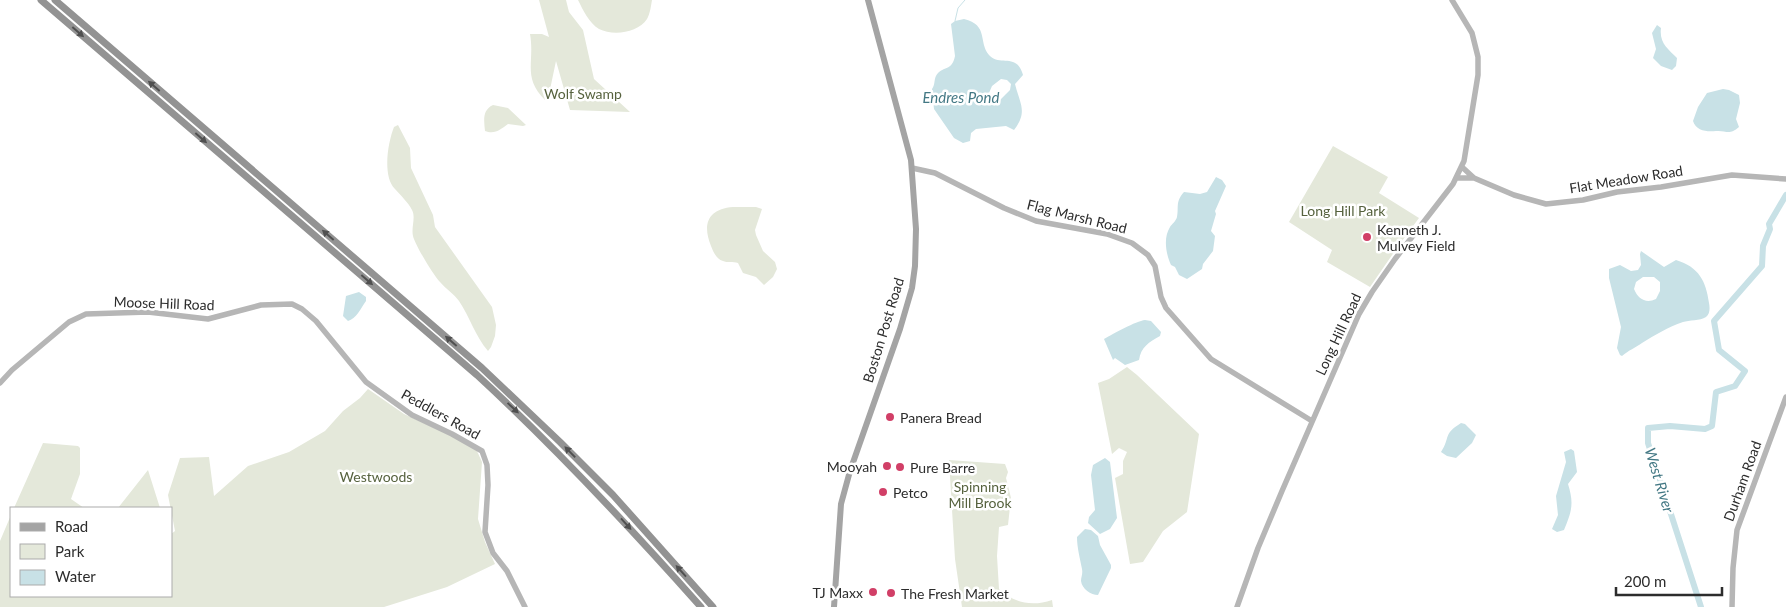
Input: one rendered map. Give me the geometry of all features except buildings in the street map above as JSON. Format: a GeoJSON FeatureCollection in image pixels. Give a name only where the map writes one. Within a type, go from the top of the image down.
{"type":"FeatureCollection","features":[{"type":"Feature","properties":{"kind":"highway"},"geometry":{"type":"LineString","coordinates":[[41,0],[477,375],[606,501],[701,607]]}},
{"type":"Feature","properties":{"kind":"highway"},"geometry":{"type":"LineString","coordinates":[[55,0],[482,368],[613,495],[713,607]]}},
{"type":"Feature","properties":{"kind":"main road","name":"Boston Post Road"},"geometry":{"type":"LineString","coordinates":[[834,607],[842,504],[850,471],[900,329],[912,288],[916,229],[912,168],[898,106],[868,0]]}},
{"type":"Feature","properties":{"kind":"street","name":"Long Hill Road"},"geometry":{"type":"LineString","coordinates":[[1236,607],[1258,548],[1312,421],[1368,298],[1456,178],[1462,167],[1466,153],[1478,75],[1478,57],[1472,33],[1452,0]]}},
{"type":"Feature","properties":{"kind":"street","name":"Flat Meadow Road"},"geometry":{"type":"LineString","coordinates":[[1462,167],[1474,178],[1514,196],[1546,204],[1583,200],[1617,192],[1732,175],[1786,178]]}},
{"type":"Feature","properties":{"kind":"street","name":"Flag Marsh Road"},"geometry":{"type":"LineString","coordinates":[[912,168],[935,174],[996,205],[1036,220],[1107,234],[1132,243],[1148,255],[1155,266],[1161,297],[1166,308],[1211,359],[1312,421]]}},
{"type":"Feature","properties":{"kind":"street","name":"Flat Meadow Road"},"geometry":{"type":"LineString","coordinates":[[1456,178],[1474,178]]}},
{"type":"Feature","properties":{"kind":"street","name":"Peddlers Road"},"geometry":{"type":"LineString","coordinates":[[261,305],[292,304],[302,309],[316,322],[366,382],[412,415],[482,451],[487,464],[488,485],[485,532],[493,553],[507,571],[525,607]]}},
{"type":"Feature","properties":{"kind":"street","name":"Moose Hill Road"},"geometry":{"type":"LineString","coordinates":[[0,383],[12,370],[69,322],[86,314],[148,312],[208,319],[261,305]]}},
{"type":"Feature","properties":{"kind":"street","name":"Durham Road"},"geometry":{"type":"LineString","coordinates":[[1732,607],[1733,561],[1737,530],[1786,397]]}},
{"type":"Feature","properties":{"kind":"green space","name":"Wolf Swamp"},"geometry":{"type":"Polygon","coordinates":[[[539,0],[566,0],[569,12],[583,30],[594,79],[630,112],[570,110],[556,61],[548,99],[545,100],[538,92],[531,76],[530,34],[542,34],[549,37],[539,0]]]}},
{"type":"Feature","properties":{"kind":"green space"},"geometry":{"type":"Polygon","coordinates":[[[578,0],[652,0],[649,15],[643,24],[632,30],[618,33],[605,31],[595,26],[578,0]]]}},
{"type":"Feature","properties":{"kind":"green space"},"geometry":{"type":"Polygon","coordinates":[[[493,105],[508,108],[526,125],[508,124],[495,132],[485,131],[485,113],[493,105]]]}},
{"type":"Feature","properties":{"kind":"green space"},"geometry":{"type":"Polygon","coordinates":[[[398,125],[410,148],[411,168],[433,215],[435,227],[492,307],[496,325],[495,336],[488,351],[459,301],[437,279],[425,260],[413,236],[414,216],[412,210],[391,183],[387,168],[388,150],[394,127],[398,125]]]}},
{"type":"Feature","properties":{"kind":"green space","name":"Long Hill Park"},"geometry":{"type":"Polygon","coordinates":[[[1333,146],[1388,177],[1379,193],[1419,218],[1370,287],[1327,262],[1332,250],[1289,222],[1333,146]]]}},
{"type":"Feature","properties":{"kind":"green space"},"geometry":{"type":"Polygon","coordinates":[[[733,207],[756,207],[762,209],[755,230],[756,235],[763,251],[775,262],[777,269],[773,277],[764,285],[756,277],[743,273],[738,263],[725,262],[718,259],[711,246],[707,231],[709,219],[718,211],[733,207]]]}},
{"type":"Feature","properties":{"kind":"green space"},"geometry":{"type":"Polygon","coordinates":[[[1127,367],[1199,434],[1187,512],[1163,531],[1143,562],[1130,564],[1115,478],[1123,474],[1123,461],[1127,452],[1119,448],[1112,454],[1098,383],[1109,379],[1127,367]]]}},
{"type":"Feature","properties":{"kind":"green space","name":"Westwoods"},"geometry":{"type":"Polygon","coordinates":[[[368,389],[404,414],[456,438],[477,451],[482,462],[478,519],[485,542],[495,564],[447,587],[384,607],[0,607],[0,541],[10,517],[10,597],[172,597],[172,533],[175,531],[172,507],[170,507],[168,495],[180,458],[209,457],[214,496],[248,466],[289,452],[325,431],[343,411],[368,389]]]}},
{"type":"Feature","properties":{"kind":"green space"},"geometry":{"type":"Polygon","coordinates":[[[43,443],[78,446],[80,448],[80,474],[71,499],[83,507],[14,507],[43,443]]]}},
{"type":"Feature","properties":{"kind":"green space","name":"Spinning Mill Brook"},"geometry":{"type":"Polygon","coordinates":[[[949,460],[1005,464],[1008,472],[1006,478],[1011,498],[1008,525],[999,527],[997,556],[999,589],[1011,598],[1024,602],[1037,603],[1052,600],[1053,607],[962,607],[955,559],[949,460]]]}},
{"type":"Feature","properties":{"kind":"green space"},"geometry":{"type":"Polygon","coordinates":[[[148,470],[160,507],[119,507],[148,470]]]}},
{"type":"Feature","properties":{"kind":"water","name":"Endres Pond"},"geometry":{"type":"Polygon","coordinates":[[[964,19],[977,25],[989,55],[998,60],[1017,64],[1020,68],[1023,75],[1015,84],[1022,113],[1014,130],[1006,126],[976,129],[971,133],[970,141],[963,143],[954,138],[934,109],[932,89],[936,77],[938,73],[952,64],[955,56],[951,24],[964,19]],[[1001,79],[992,86],[989,93],[1001,99],[1010,90],[1011,84],[1007,80],[1001,79]]]}},
{"type":"Feature","properties":{"kind":"water"},"geometry":{"type":"Polygon","coordinates":[[[1657,25],[1661,28],[1661,38],[1667,49],[1677,58],[1676,66],[1672,70],[1661,66],[1653,58],[1656,49],[1652,33],[1657,25]]]}},
{"type":"Feature","properties":{"kind":"water"},"geometry":{"type":"Polygon","coordinates":[[[1723,89],[1739,95],[1740,103],[1736,119],[1739,127],[1730,132],[1699,129],[1693,121],[1698,107],[1707,93],[1723,89]]]}},
{"type":"Feature","properties":{"kind":"water"},"geometry":{"type":"Polygon","coordinates":[[[1216,177],[1222,180],[1226,186],[1215,211],[1216,214],[1211,231],[1215,236],[1213,251],[1203,264],[1202,269],[1187,279],[1179,275],[1169,261],[1166,236],[1176,218],[1178,202],[1184,192],[1200,194],[1207,192],[1216,177]]]}},
{"type":"Feature","properties":{"kind":"water"},"geometry":{"type":"Polygon","coordinates":[[[1641,251],[1664,267],[1676,260],[1696,271],[1706,288],[1709,311],[1704,318],[1672,326],[1622,356],[1617,348],[1621,327],[1609,278],[1609,269],[1620,265],[1631,271],[1638,270],[1641,265],[1641,251]],[[1643,277],[1636,282],[1634,289],[1643,300],[1656,299],[1660,291],[1660,282],[1654,277],[1643,277]]]}},
{"type":"Feature","properties":{"kind":"water"},"geometry":{"type":"Polygon","coordinates":[[[359,292],[366,297],[366,301],[356,316],[348,321],[343,316],[346,296],[359,292]]]}},
{"type":"Feature","properties":{"kind":"water"},"geometry":{"type":"Polygon","coordinates":[[[1145,320],[1151,321],[1161,332],[1160,336],[1146,345],[1139,360],[1125,365],[1115,358],[1113,360],[1104,339],[1130,325],[1145,320]]]}},
{"type":"Feature","properties":{"kind":"water"},"geometry":{"type":"Polygon","coordinates":[[[1461,423],[1465,424],[1476,435],[1472,443],[1456,458],[1447,456],[1441,452],[1449,433],[1461,423]]]}},
{"type":"Feature","properties":{"kind":"water"},"geometry":{"type":"Polygon","coordinates":[[[1571,449],[1574,451],[1577,472],[1568,484],[1571,497],[1569,517],[1564,530],[1557,532],[1552,529],[1558,515],[1556,496],[1566,462],[1564,452],[1571,449]]]}},
{"type":"Feature","properties":{"kind":"water"},"geometry":{"type":"Polygon","coordinates":[[[1105,458],[1110,462],[1117,518],[1110,529],[1100,534],[1088,523],[1089,517],[1095,510],[1091,475],[1093,465],[1105,458]]]}},
{"type":"Feature","properties":{"kind":"water"},"geometry":{"type":"Polygon","coordinates":[[[1085,529],[1091,530],[1098,536],[1100,545],[1111,565],[1098,595],[1087,591],[1081,581],[1082,571],[1077,537],[1085,529]]]}},
{"type":"Feature","properties":{"kind":"waterway"},"geometry":{"type":"LineString","coordinates":[[955,21],[958,8],[965,0]]}},
{"type":"Feature","properties":{"kind":"waterway","name":"West River"},"geometry":{"type":"LineString","coordinates":[[1701,607],[1648,443],[1648,428],[1670,426],[1705,429],[1712,426],[1716,392],[1735,386],[1745,371],[1719,350],[1714,321],[1762,266],[1763,246],[1770,229],[1769,224],[1786,195]]}},
{"type":"Feature","properties":{"kind":"place","name":"Kenneth J. Mulvey Field"},"geometry":{"type":"Point","coordinates":[1367,237]}},
{"type":"Feature","properties":{"kind":"place","name":"Panera Bread"},"geometry":{"type":"Point","coordinates":[890,417]}},
{"type":"Feature","properties":{"kind":"place","name":"Mooyah"},"geometry":{"type":"Point","coordinates":[887,466]}},
{"type":"Feature","properties":{"kind":"place","name":"Pure Barre"},"geometry":{"type":"Point","coordinates":[900,467]}},
{"type":"Feature","properties":{"kind":"place","name":"Petco"},"geometry":{"type":"Point","coordinates":[883,492]}},
{"type":"Feature","properties":{"kind":"place","name":"TJ Maxx"},"geometry":{"type":"Point","coordinates":[873,592]}},
{"type":"Feature","properties":{"kind":"place","name":"The Fresh Market"},"geometry":{"type":"Point","coordinates":[891,593]}}]}
